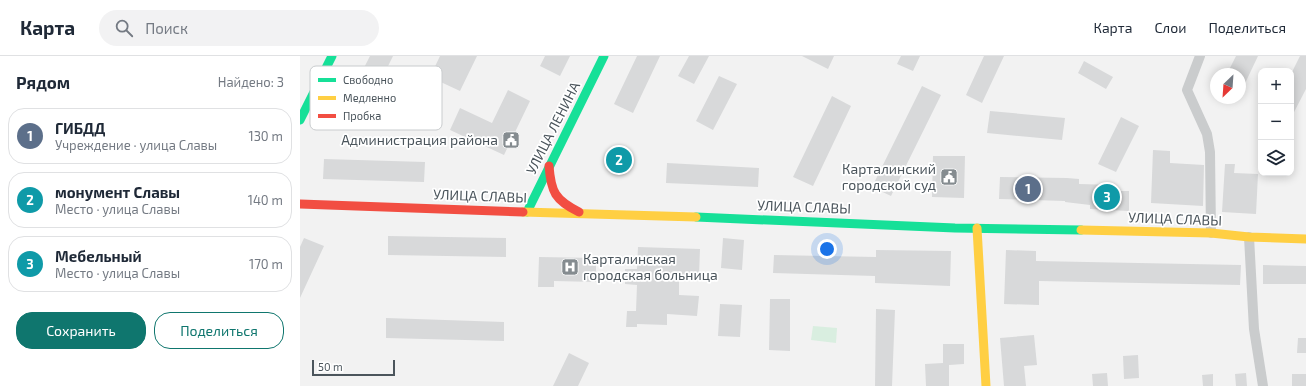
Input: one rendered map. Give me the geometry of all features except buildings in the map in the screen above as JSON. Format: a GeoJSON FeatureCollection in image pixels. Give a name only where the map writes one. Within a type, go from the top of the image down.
{"type":"FeatureCollection","features":[{"type":"Feature","properties":{"kind":"main road"},"geometry":{"type":"LineString","coordinates":[[327,66],[332,56]]}},
{"type":"Feature","properties":{"kind":"main road","name":"УЛИЦА ЛЕНИНА"},"geometry":{"type":"LineString","coordinates":[[527,212],[548,166],[604,56]]}},
{"type":"Feature","properties":{"kind":"main road"},"geometry":{"type":"LineString","coordinates":[[300,120],[310,100]]}},
{"type":"Feature","properties":{"kind":"main road"},"geometry":{"type":"LineString","coordinates":[[548,166],[551,186],[557,198],[565,205],[580,213]]}},
{"type":"Feature","properties":{"kind":"main road","name":"УЛИЦА СЛАВЫ"},"geometry":{"type":"LineString","coordinates":[[300,204],[774,220],[955,228],[1211,233],[1248,237],[1306,239]]}},
{"type":"Feature","properties":{"kind":"main road"},"geometry":{"type":"LineString","coordinates":[[978,228],[978,256],[986,386]]}},
{"type":"Feature","properties":{"kind":"street"},"geometry":{"type":"LineString","coordinates":[[1200,56],[1187,90],[1207,134],[1210,152],[1211,233]]}},
{"type":"Feature","properties":{"kind":"street"},"geometry":{"type":"LineString","coordinates":[[1248,237],[1254,329],[1263,386]]}},
{"type":"Feature","properties":{"kind":"green space"},"geometry":{"type":"Polygon","coordinates":[[[813,326],[837,328],[836,343],[811,340],[813,326]]]}},
{"type":"Feature","properties":{"kind":"traffic: fast"},"geometry":{"type":"LineString","coordinates":[[327,66],[332,56]]}},
{"type":"Feature","properties":{"kind":"traffic: fast"},"geometry":{"type":"LineString","coordinates":[[527,212],[604,56]]}},
{"type":"Feature","properties":{"kind":"traffic: fast"},"geometry":{"type":"LineString","coordinates":[[300,120],[310,100]]}},
{"type":"Feature","properties":{"kind":"traffic: fast"},"geometry":{"type":"LineString","coordinates":[[696,217],[955,228],[1081,230]]}},
{"type":"Feature","properties":{"kind":"traffic: slow"},"geometry":{"type":"LineString","coordinates":[[523,212],[696,217]]}},
{"type":"Feature","properties":{"kind":"traffic: slow"},"geometry":{"type":"LineString","coordinates":[[977,228],[986,386]]}},
{"type":"Feature","properties":{"kind":"traffic: slow"},"geometry":{"type":"LineString","coordinates":[[1081,230],[1211,233],[1249,237],[1306,239]]}},
{"type":"Feature","properties":{"kind":"traffic: jam"},"geometry":{"type":"LineString","coordinates":[[549,166],[553,189],[559,199],[579,212]]}},
{"type":"Feature","properties":{"kind":"traffic: jam"},"geometry":{"type":"LineString","coordinates":[[300,204],[523,212]]}},
{"type":"Feature","properties":{"kind":"place","name":"Администрация района"},"geometry":{"type":"Point","coordinates":[511,140]}},
{"type":"Feature","properties":{"kind":"place","name":"монумент Славы"},"geometry":{"type":"Point","coordinates":[619,160]}},
{"type":"Feature","properties":{"kind":"place","name":"Карталинский городской суд"},"geometry":{"type":"Point","coordinates":[949,177]}},
{"type":"Feature","properties":{"kind":"place","name":"ГИБДД"},"geometry":{"type":"Point","coordinates":[1028,189]}},
{"type":"Feature","properties":{"kind":"place","name":"Мебельный"},"geometry":{"type":"Point","coordinates":[1107,197]}},
{"type":"Feature","properties":{"kind":"place","name":"Карталинская городская больница"},"geometry":{"type":"Point","coordinates":[570,267]}}]}
